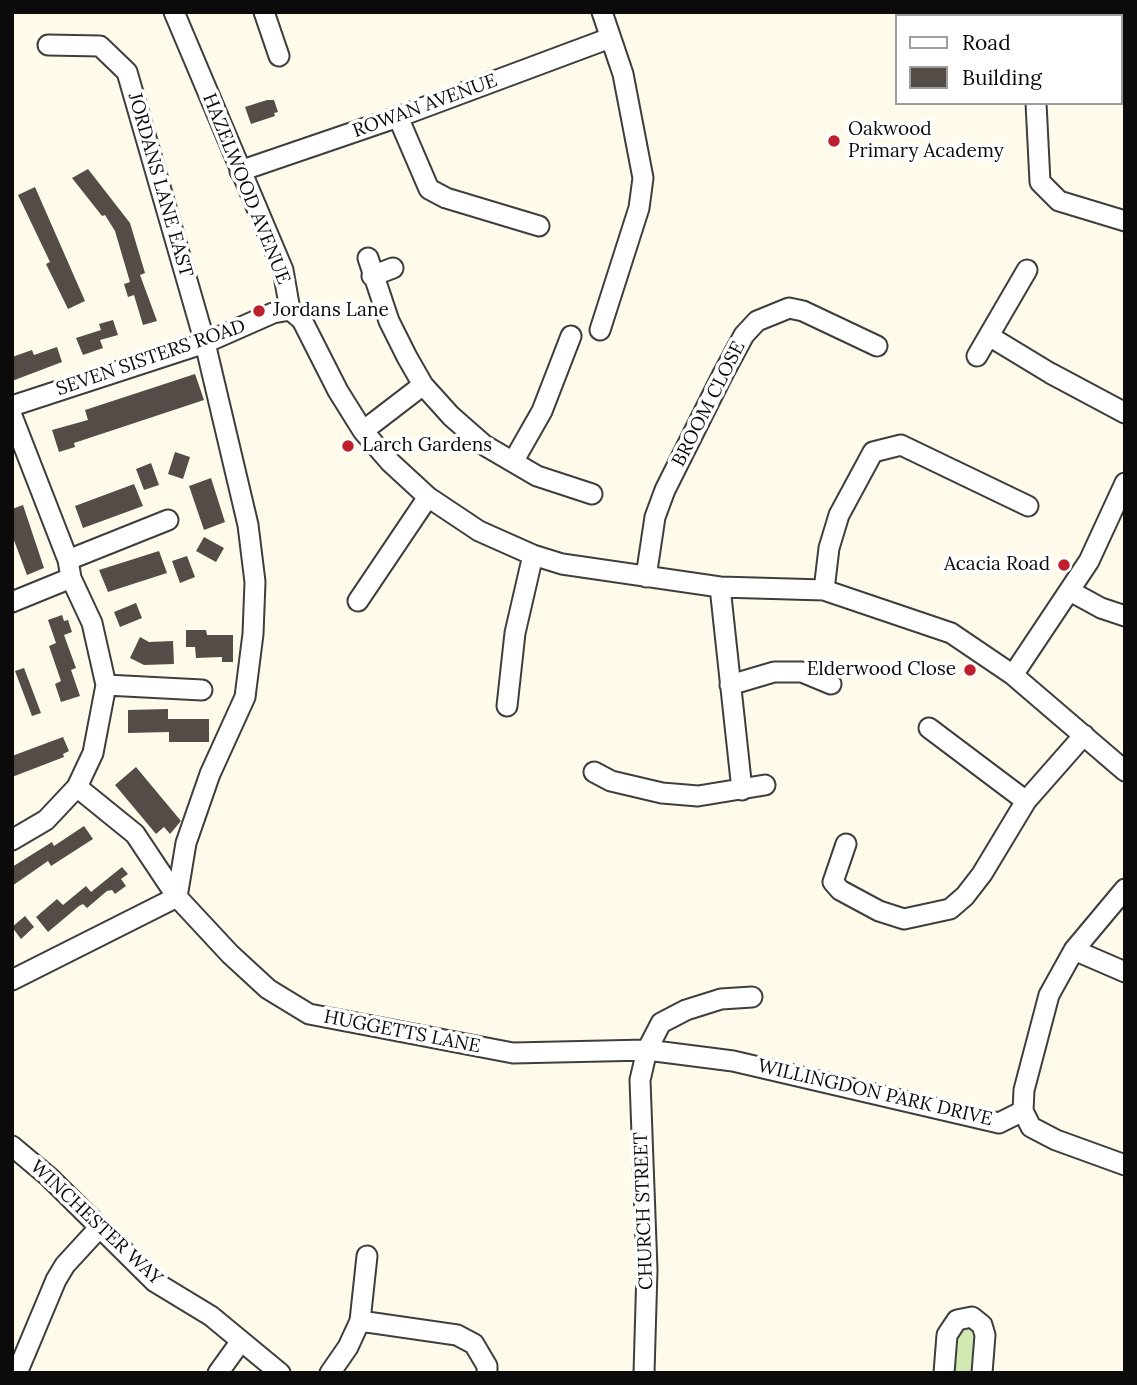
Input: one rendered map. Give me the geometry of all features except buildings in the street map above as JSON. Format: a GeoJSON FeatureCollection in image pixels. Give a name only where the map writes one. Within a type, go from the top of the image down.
{"type":"FeatureCollection","features":[{"type":"Feature","properties":{"kind":"street","name":"HAZELWOOD AVENUE"},"geometry":{"type":"LineString","coordinates":[[174,12],[283,270],[290,310],[302,320],[338,391],[363,431],[390,462],[428,497],[479,531],[533,555],[589,569],[720,586],[824,590],[951,634],[1013,675],[1125,771]]}},
{"type":"Feature","properties":{"kind":"street"},"geometry":{"type":"LineString","coordinates":[[264,12],[279,56]]}},
{"type":"Feature","properties":{"kind":"street"},"geometry":{"type":"LineString","coordinates":[[600,330],[639,208],[643,178],[623,74],[602,12]]}},
{"type":"Feature","properties":{"kind":"street","name":"ROWAN AVENUE"},"geometry":{"type":"LineString","coordinates":[[240,171],[398,117],[610,38]]}},
{"type":"Feature","properties":{"kind":"street","name":"JORDANS LANE EAST"},"geometry":{"type":"LineString","coordinates":[[48,45],[100,46],[127,72],[205,342],[243,499],[255,582],[253,634],[245,697],[210,774],[187,843],[177,897]]}},
{"type":"Feature","properties":{"kind":"street"},"geometry":{"type":"LineString","coordinates":[[1036,105],[1040,182],[1059,201],[1125,221]]}},
{"type":"Feature","properties":{"kind":"street"},"geometry":{"type":"LineString","coordinates":[[398,117],[429,189],[446,198],[539,226]]}},
{"type":"Feature","properties":{"kind":"street"},"geometry":{"type":"LineString","coordinates":[[393,268],[370,267],[389,321],[423,385],[472,435],[513,462],[537,476],[592,494]]}},
{"type":"Feature","properties":{"kind":"street"},"geometry":{"type":"LineString","coordinates":[[977,356],[1027,270]]}},
{"type":"Feature","properties":{"kind":"street","name":"BROOM CLOSE"},"geometry":{"type":"LineString","coordinates":[[646,577],[654,517],[665,490],[744,335],[757,321],[789,308],[803,311],[877,346]]}},
{"type":"Feature","properties":{"kind":"street","name":"SEVEN SISTERS ROAD"},"geometry":{"type":"LineString","coordinates":[[12,407],[205,342],[273,313],[290,310]]}},
{"type":"Feature","properties":{"kind":"street"},"geometry":{"type":"LineString","coordinates":[[513,462],[542,411],[571,336]]}},
{"type":"Feature","properties":{"kind":"street"},"geometry":{"type":"LineString","coordinates":[[989,336],[1050,373],[1125,413]]}},
{"type":"Feature","properties":{"kind":"street"},"geometry":{"type":"LineString","coordinates":[[363,431],[423,385]]}},
{"type":"Feature","properties":{"kind":"street"},"geometry":{"type":"LineString","coordinates":[[12,416],[92,623],[106,685],[93,753],[77,787],[46,820],[12,840]]}},
{"type":"Feature","properties":{"kind":"street"},"geometry":{"type":"LineString","coordinates":[[824,590],[829,548],[839,516],[873,452],[901,445],[1028,506]]}},
{"type":"Feature","properties":{"kind":"street"},"geometry":{"type":"LineString","coordinates":[[1013,675],[1070,591],[1098,543],[1125,483]]}},
{"type":"Feature","properties":{"kind":"street"},"geometry":{"type":"LineString","coordinates":[[358,601],[428,497]]}},
{"type":"Feature","properties":{"kind":"street"},"geometry":{"type":"LineString","coordinates":[[12,601],[168,520]]}},
{"type":"Feature","properties":{"kind":"street"},"geometry":{"type":"LineString","coordinates":[[507,706],[515,633],[533,555]]}},
{"type":"Feature","properties":{"kind":"street"},"geometry":{"type":"LineString","coordinates":[[720,586],[742,790]]}},
{"type":"Feature","properties":{"kind":"street"},"geometry":{"type":"LineString","coordinates":[[1070,591],[1101,608],[1125,616]]}},
{"type":"Feature","properties":{"kind":"street"},"geometry":{"type":"LineString","coordinates":[[730,685],[774,672],[802,672],[831,684]]}},
{"type":"Feature","properties":{"kind":"street"},"geometry":{"type":"LineString","coordinates":[[106,685],[202,690]]}},
{"type":"Feature","properties":{"kind":"street"},"geometry":{"type":"LineString","coordinates":[[929,728],[940,747],[1026,801]]}},
{"type":"Feature","properties":{"kind":"street"},"geometry":{"type":"LineString","coordinates":[[846,844],[826,886],[840,890],[879,911],[904,919],[950,909],[965,896],[982,874],[1026,801],[1084,735]]}},
{"type":"Feature","properties":{"kind":"street"},"geometry":{"type":"LineString","coordinates":[[621,763],[603,776],[662,793],[698,796],[765,785]]}},
{"type":"Feature","properties":{"kind":"street","name":"HUGGETTS LANE"},"geometry":{"type":"LineString","coordinates":[[77,787],[135,834],[177,897],[268,989],[309,1014],[513,1053],[576,1049],[647,1050]]}},
{"type":"Feature","properties":{"kind":"street"},"geometry":{"type":"LineString","coordinates":[[1023,1111],[1024,1090],[1049,995],[1074,950],[1125,889]]}},
{"type":"Feature","properties":{"kind":"street"},"geometry":{"type":"LineString","coordinates":[[12,980],[177,897]]}},
{"type":"Feature","properties":{"kind":"street"},"geometry":{"type":"LineString","coordinates":[[1074,950],[1125,972]]}},
{"type":"Feature","properties":{"kind":"street"},"geometry":{"type":"LineString","coordinates":[[647,1050],[662,1023],[686,1010],[721,999],[752,997]]}},
{"type":"Feature","properties":{"kind":"street","name":"WILLINGDON PARK DRIVE"},"geometry":{"type":"LineString","coordinates":[[647,1050],[733,1060],[999,1123],[1023,1111],[1031,1127],[1125,1166]]}},
{"type":"Feature","properties":{"kind":"street","name":"CHURCH STREET"},"geometry":{"type":"LineString","coordinates":[[644,1373],[648,1270],[640,1080],[647,1050]]}},
{"type":"Feature","properties":{"kind":"street","name":"WINCHESTER WAY"},"geometry":{"type":"LineString","coordinates":[[12,1146],[49,1177],[155,1282],[211,1316],[280,1373]]}},
{"type":"Feature","properties":{"kind":"street"},"geometry":{"type":"LineString","coordinates":[[17,1373],[56,1280],[75,1253],[99,1228]]}},
{"type":"Feature","properties":{"kind":"street"},"geometry":{"type":"LineString","coordinates":[[330,1373],[348,1347],[360,1321],[367,1256]]}},
{"type":"Feature","properties":{"kind":"street"},"geometry":{"type":"LineString","coordinates":[[944,1373],[947,1335],[957,1320],[972,1317],[982,1325],[985,1335],[982,1373]]}},
{"type":"Feature","properties":{"kind":"street"},"geometry":{"type":"LineString","coordinates":[[360,1321],[457,1335],[474,1344],[487,1366],[487,1373]]}},
{"type":"Feature","properties":{"kind":"street"},"geometry":{"type":"LineString","coordinates":[[218,1373],[242,1341]]}},
{"type":"Feature","properties":{"kind":"green space"},"geometry":{"type":"Polygon","coordinates":[[[957,1320],[982,1325],[982,1373],[944,1373],[957,1320]]]}},
{"type":"Feature","properties":{"kind":"place","name":"Oakwood Primary Academy"},"geometry":{"type":"Point","coordinates":[834,141]}},
{"type":"Feature","properties":{"kind":"place","name":"Jordans Lane"},"geometry":{"type":"Point","coordinates":[259,311]}},
{"type":"Feature","properties":{"kind":"place","name":"Larch Gardens"},"geometry":{"type":"Point","coordinates":[348,446]}},
{"type":"Feature","properties":{"kind":"place","name":"Acacia Road"},"geometry":{"type":"Point","coordinates":[1064,565]}},
{"type":"Feature","properties":{"kind":"place","name":"Elderwood Close"},"geometry":{"type":"Point","coordinates":[970,670]}}]}
